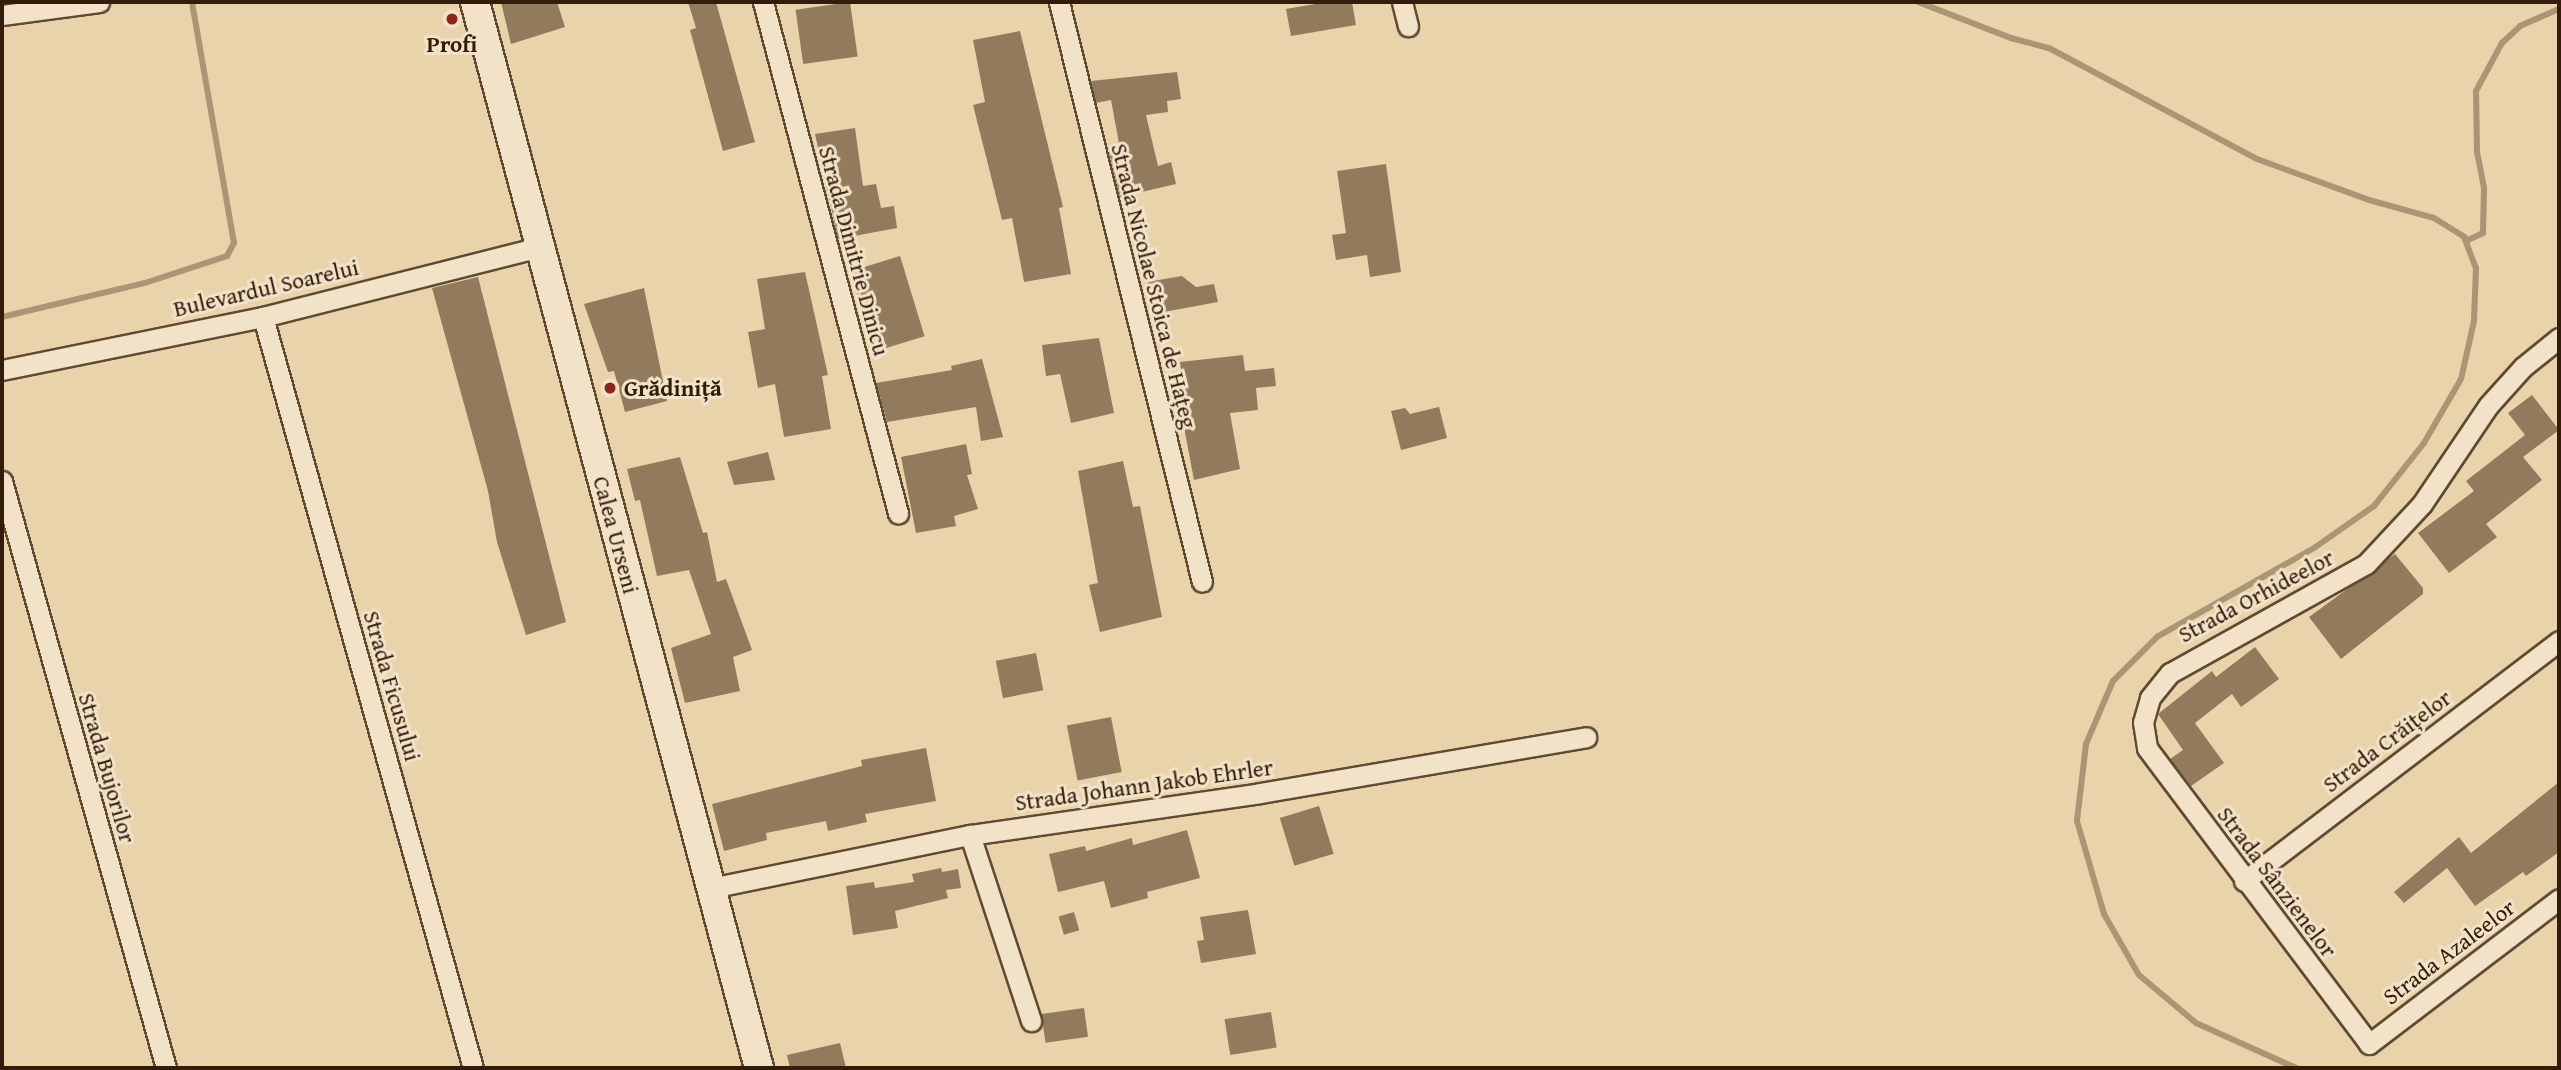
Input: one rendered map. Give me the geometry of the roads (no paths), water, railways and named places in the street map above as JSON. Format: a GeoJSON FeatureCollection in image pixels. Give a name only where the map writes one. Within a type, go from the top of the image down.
{"type":"FeatureCollection","features":[{"type":"Feature","properties":{"kind":"street"},"geometry":{"type":"LineString","coordinates":[[2,15],[59,5],[99,2]]}},
{"type":"Feature","properties":{"kind":"street","name":"Calea Urseni"},"geometry":{"type":"LineString","coordinates":[[475,2],[759,1068]]}},
{"type":"Feature","properties":{"kind":"street","name":"Strada Dimitrie Dinicu"},"geometry":{"type":"LineString","coordinates":[[763,2],[898,513]]}},
{"type":"Feature","properties":{"kind":"street","name":"Strada Nicolae Stoica de Hațeg"},"geometry":{"type":"LineString","coordinates":[[1059,2],[1202,582]]}},
{"type":"Feature","properties":{"kind":"street"},"geometry":{"type":"LineString","coordinates":[[1402,2],[1408,26]]}},
{"type":"Feature","properties":{"kind":"street","name":"Bulevardul Soarelui"},"geometry":{"type":"LineString","coordinates":[[2,370],[263,317],[539,247]]}},
{"type":"Feature","properties":{"kind":"street","name":"Strada Ficusului"},"geometry":{"type":"LineString","coordinates":[[263,317],[473,1068]]}},
{"type":"Feature","properties":{"kind":"street","name":"Strada Orhideelor"},"geometry":{"type":"LineString","coordinates":[[2147,748],[2143,722],[2150,698],[2170,673],[2366,564],[2421,504],[2488,406],[2523,367],[2559,338]]}},
{"type":"Feature","properties":{"kind":"street","name":"Strada Bujorilor"},"geometry":{"type":"LineString","coordinates":[[2,481],[166,1068]]}},
{"type":"Feature","properties":{"kind":"street","name":"Strada Crăițelor"},"geometry":{"type":"LineString","coordinates":[[2244,881],[2559,641]]}},
{"type":"Feature","properties":{"kind":"street","name":"Strada Johann Jakob Ehrler"},"geometry":{"type":"LineString","coordinates":[[711,888],[970,835],[1260,793],[1586,737]]}},
{"type":"Feature","properties":{"kind":"street","name":"Strada Sânzienelor"},"geometry":{"type":"LineString","coordinates":[[2147,748],[2244,881],[2369,1044]]}},
{"type":"Feature","properties":{"kind":"street"},"geometry":{"type":"LineString","coordinates":[[970,835],[1031,1021]]}},
{"type":"Feature","properties":{"kind":"street","name":"Strada Azaleelor"},"geometry":{"type":"LineString","coordinates":[[2369,1044],[2559,899]]}},
{"type":"Feature","properties":{"kind":"waterway"},"geometry":{"type":"LineString","coordinates":[[2,317],[145,283],[227,256],[234,243],[192,2]]}},
{"type":"Feature","properties":{"kind":"waterway"},"geometry":{"type":"LineString","coordinates":[[1918,2],[2011,38],[2049,48],[2257,159],[2369,200],[2434,218],[2464,237],[2476,268],[2474,321],[2461,379],[2424,443],[2374,506],[2314,548],[2157,637],[2113,681],[2086,744],[2077,821],[2104,914],[2139,975],[2196,1023],[2296,1068]]}},
{"type":"Feature","properties":{"kind":"waterway"},"geometry":{"type":"LineString","coordinates":[[2466,241],[2483,233],[2484,188],[2477,152],[2476,91],[2502,43],[2520,26],[2559,9]]}},
{"type":"Feature","properties":{"kind":"place","name":"Profi"},"geometry":{"type":"Point","coordinates":[452,19]}},
{"type":"Feature","properties":{"kind":"place","name":"Grădiniță"},"geometry":{"type":"Point","coordinates":[610,388]}}]}
